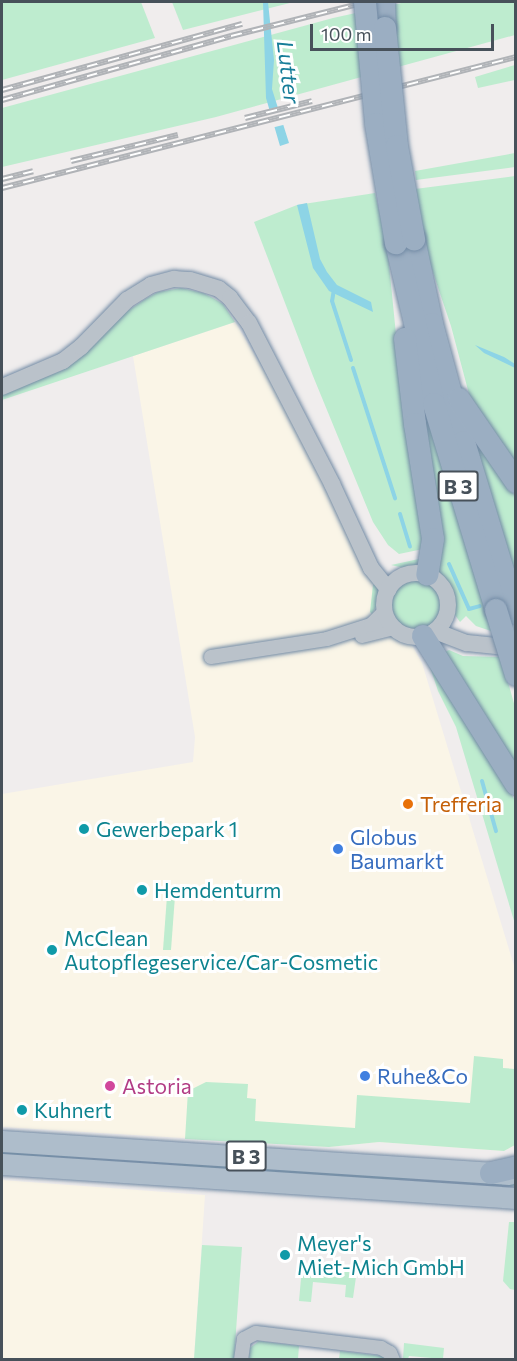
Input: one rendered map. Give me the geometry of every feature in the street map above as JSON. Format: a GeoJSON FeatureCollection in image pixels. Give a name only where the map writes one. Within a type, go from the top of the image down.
{"type":"FeatureCollection","features":[{"type":"Feature","properties":{"kind":"highway","name":"B 3"},"geometry":{"type":"LineString","coordinates":[[365,2],[374,114],[405,241],[448,384],[508,609],[516,675]]}},
{"type":"Feature","properties":{"kind":"highway","name":"B 3"},"geometry":{"type":"LineString","coordinates":[[384,2],[405,241],[403,280],[423,360],[508,609]]}},
{"type":"Feature","properties":{"kind":"highway"},"geometry":{"type":"LineString","coordinates":[[403,280],[409,375],[433,539],[426,575]]}},
{"type":"Feature","properties":{"kind":"highway","name":"B 3"},"geometry":{"type":"LineString","coordinates":[[423,360],[464,442]]}},
{"type":"Feature","properties":{"kind":"highway"},"geometry":{"type":"LineString","coordinates":[[448,384],[516,482]]}},
{"type":"Feature","properties":{"kind":"highway"},"geometry":{"type":"LineString","coordinates":[[429,634],[516,784]]}},
{"type":"Feature","properties":{"kind":"highway","name":"B 3"},"geometry":{"type":"LineString","coordinates":[[491,1173],[516,1167]]}},
{"type":"Feature","properties":{"kind":"main road","name":"B 3"},"geometry":{"type":"LineString","coordinates":[[2,1141],[516,1175]]}},
{"type":"Feature","properties":{"kind":"main road","name":"B 3"},"geometry":{"type":"LineString","coordinates":[[2,1164],[516,1198]]}},
{"type":"Feature","properties":{"kind":"street"},"geometry":{"type":"LineString","coordinates":[[2,387],[43,371],[72,354],[117,308],[151,285],[182,279],[212,286],[230,298],[249,323],[332,484],[364,555],[394,584]]}},
{"type":"Feature","properties":{"kind":"street"},"geometry":{"type":"LineString","coordinates":[[327,639],[371,625],[385,611],[394,584],[410,574],[426,575],[442,587],[448,606],[446,616],[429,634]]}},
{"type":"Feature","properties":{"kind":"street"},"geometry":{"type":"LineString","coordinates":[[385,611],[394,628],[408,636],[429,634],[467,643],[516,646]]}},
{"type":"Feature","properties":{"kind":"street"},"geometry":{"type":"LineString","coordinates":[[446,616],[459,630],[472,638],[491,644],[516,646]]}},
{"type":"Feature","properties":{"kind":"street"},"geometry":{"type":"LineString","coordinates":[[211,657],[327,639],[355,638],[394,628]]}},
{"type":"Feature","properties":{"kind":"street"},"geometry":{"type":"LineString","coordinates":[[241,1359],[244,1339],[256,1333],[381,1348],[390,1353],[393,1359]]}},
{"type":"Feature","properties":{"kind":"shaded area"},"geometry":{"type":"Polygon","coordinates":[[[235,322],[285,406],[377,583],[422,663],[515,969],[515,1145],[504,1151],[379,1142],[329,1147],[2,1127],[2,794],[193,762],[195,737],[133,356],[235,322]]]}},
{"type":"Feature","properties":{"kind":"shaded area"},"geometry":{"type":"Polygon","coordinates":[[[2,1180],[205,1195],[194,1359],[2,1358],[2,1180]]]}},
{"type":"Feature","properties":{"kind":"green space"},"geometry":{"type":"Polygon","coordinates":[[[2,2],[141,2],[155,38],[2,80],[2,2]]]}},
{"type":"Feature","properties":{"kind":"green space"},"geometry":{"type":"Polygon","coordinates":[[[172,2],[294,2],[183,30],[172,2]]]}},
{"type":"Feature","properties":{"kind":"green space"},"geometry":{"type":"Polygon","coordinates":[[[406,2],[515,2],[515,35],[216,117],[2,167],[2,108],[333,18],[406,2]]]}},
{"type":"Feature","properties":{"kind":"green space"},"geometry":{"type":"Polygon","coordinates":[[[515,65],[515,80],[478,88],[475,77],[515,65]]]}},
{"type":"Feature","properties":{"kind":"green space"},"geometry":{"type":"Polygon","coordinates":[[[515,153],[515,167],[416,180],[415,171],[515,153]]]}},
{"type":"Feature","properties":{"kind":"green space"},"geometry":{"type":"Polygon","coordinates":[[[515,176],[515,470],[469,394],[451,326],[426,252],[415,189],[515,176]]]}},
{"type":"Feature","properties":{"kind":"green space"},"geometry":{"type":"Polygon","coordinates":[[[375,193],[387,244],[405,425],[423,537],[423,549],[399,554],[388,545],[373,522],[313,376],[254,222],[297,205],[375,193]]]}},
{"type":"Feature","properties":{"kind":"green space"},"geometry":{"type":"Polygon","coordinates":[[[181,288],[203,293],[223,304],[235,322],[2,400],[2,394],[63,370],[94,345],[120,316],[147,298],[158,292],[181,288]]]}},
{"type":"Feature","properties":{"kind":"green space"},"geometry":{"type":"Polygon","coordinates":[[[417,373],[494,632],[476,626],[466,616],[460,622],[455,615],[450,590],[434,573],[417,373]]]}},
{"type":"Feature","properties":{"kind":"green space"},"geometry":{"type":"Polygon","coordinates":[[[472,433],[515,496],[515,574],[472,433]]]}},
{"type":"Feature","properties":{"kind":"green space"},"geometry":{"type":"Polygon","coordinates":[[[419,559],[420,563],[408,569],[391,565],[419,559]]]}},
{"type":"Feature","properties":{"kind":"green space"},"geometry":{"type":"Polygon","coordinates":[[[412,580],[422,580],[435,587],[442,600],[442,610],[435,623],[422,630],[412,630],[403,626],[396,619],[392,610],[392,600],[396,591],[403,584],[412,580]]]}},
{"type":"Feature","properties":{"kind":"green space"},"geometry":{"type":"Polygon","coordinates":[[[377,583],[380,599],[372,614],[370,612],[373,585],[377,583]]]}},
{"type":"Feature","properties":{"kind":"green space"},"geometry":{"type":"Polygon","coordinates":[[[449,650],[463,656],[501,657],[515,707],[515,772],[441,654],[449,650]]]}},
{"type":"Feature","properties":{"kind":"green space"},"geometry":{"type":"Polygon","coordinates":[[[430,661],[515,800],[515,924],[456,727],[438,691],[430,661]]]}},
{"type":"Feature","properties":{"kind":"green space"},"geometry":{"type":"Polygon","coordinates":[[[167,896],[175,896],[171,950],[163,950],[167,896]]]}},
{"type":"Feature","properties":{"kind":"green space"},"geometry":{"type":"Polygon","coordinates":[[[474,1056],[503,1059],[503,1068],[515,1069],[515,1145],[504,1151],[379,1142],[329,1147],[185,1139],[188,1091],[206,1082],[248,1084],[247,1098],[256,1099],[255,1121],[355,1128],[357,1095],[470,1103],[474,1056]]]}},
{"type":"Feature","properties":{"kind":"green space"},"geometry":{"type":"Polygon","coordinates":[[[2,1147],[91,1157],[2,1157],[2,1147]]]}},
{"type":"Feature","properties":{"kind":"green space"},"geometry":{"type":"Polygon","coordinates":[[[180,1159],[515,1181],[515,1186],[426,1179],[355,1179],[175,1166],[180,1159]]]}},
{"type":"Feature","properties":{"kind":"green space"},"geometry":{"type":"Polygon","coordinates":[[[509,1222],[515,1222],[515,1290],[510,1289],[503,1281],[509,1222]]]}},
{"type":"Feature","properties":{"kind":"green space"},"geometry":{"type":"Polygon","coordinates":[[[202,1245],[242,1247],[234,1359],[194,1359],[202,1245]]]}},
{"type":"Feature","properties":{"kind":"green space"},"geometry":{"type":"Polygon","coordinates":[[[302,1267],[357,1270],[353,1298],[345,1297],[346,1285],[313,1282],[311,1302],[299,1301],[302,1267]]]}},
{"type":"Feature","properties":{"kind":"green space"},"geometry":{"type":"Polygon","coordinates":[[[259,1341],[299,1346],[298,1359],[249,1359],[250,1348],[259,1341]]]}},
{"type":"Feature","properties":{"kind":"green space"},"geometry":{"type":"Polygon","coordinates":[[[404,1343],[444,1348],[443,1359],[409,1356],[408,1359],[403,1359],[404,1343]]]}},
{"type":"Feature","properties":{"kind":"green space"},"geometry":{"type":"Polygon","coordinates":[[[340,1351],[382,1356],[385,1359],[339,1359],[340,1351]]]}},
{"type":"Feature","properties":{"kind":"water"},"geometry":{"type":"Polygon","coordinates":[[[263,2],[268,2],[274,60],[272,89],[289,143],[280,146],[266,98],[263,2]]]}},
{"type":"Feature","properties":{"kind":"water"},"geometry":{"type":"Polygon","coordinates":[[[307,203],[320,259],[327,272],[337,285],[371,302],[373,312],[329,291],[313,268],[297,205],[307,203]]]}},
{"type":"Feature","properties":{"kind":"water"},"geometry":{"type":"Polygon","coordinates":[[[475,345],[504,357],[515,364],[515,368],[484,353],[475,345]]]}},
{"type":"Feature","properties":{"kind":"pier"},"geometry":{"type":"Polygon","coordinates":[[[282,106],[287,124],[271,128],[266,110],[282,106]]]}},
{"type":"Feature","properties":{"kind":"waterway"},"geometry":{"type":"LineString","coordinates":[[334,289],[332,301],[351,360]]}},
{"type":"Feature","properties":{"kind":"waterway"},"geometry":{"type":"LineString","coordinates":[[353,368],[395,498]]}},
{"type":"Feature","properties":{"kind":"waterway"},"geometry":{"type":"LineString","coordinates":[[400,514],[410,547]]}},
{"type":"Feature","properties":{"kind":"waterway"},"geometry":{"type":"LineString","coordinates":[[449,564],[469,609],[480,606]]}},
{"type":"Feature","properties":{"kind":"waterway"},"geometry":{"type":"LineString","coordinates":[[482,781],[496,831]]}},
{"type":"Feature","properties":{"kind":"railway"},"geometry":{"type":"LineString","coordinates":[[2,100],[231,36],[366,2]]}},
{"type":"Feature","properties":{"kind":"railway"},"geometry":{"type":"LineString","coordinates":[[2,90],[242,24]]}},
{"type":"Feature","properties":{"kind":"railway"},"geometry":{"type":"LineString","coordinates":[[2,188],[516,57]]}},
{"type":"Feature","properties":{"kind":"railway"},"geometry":{"type":"LineString","coordinates":[[245,118],[312,101]]}},
{"type":"Feature","properties":{"kind":"railway"},"geometry":{"type":"LineString","coordinates":[[71,161],[178,135]]}},
{"type":"Feature","properties":{"kind":"railway"},"geometry":{"type":"LineString","coordinates":[[2,179],[33,171]]}},
{"type":"Feature","properties":{"kind":"place","name":"Trefferia"},"geometry":{"type":"Point","coordinates":[408,804]}},
{"type":"Feature","properties":{"kind":"place","name":"Gewerbepark 1"},"geometry":{"type":"Point","coordinates":[84,829]}},
{"type":"Feature","properties":{"kind":"place","name":"Globus Baumarkt"},"geometry":{"type":"Point","coordinates":[338,849]}},
{"type":"Feature","properties":{"kind":"place","name":"Hemdenturm"},"geometry":{"type":"Point","coordinates":[142,890]}},
{"type":"Feature","properties":{"kind":"place","name":"McClean Autopflegeservice/Car-Cosmetic"},"geometry":{"type":"Point","coordinates":[52,950]}},
{"type":"Feature","properties":{"kind":"place","name":"Ruhe&Co"},"geometry":{"type":"Point","coordinates":[365,1076]}},
{"type":"Feature","properties":{"kind":"place","name":"Astoria"},"geometry":{"type":"Point","coordinates":[110,1086]}},
{"type":"Feature","properties":{"kind":"place","name":"Kuhnert"},"geometry":{"type":"Point","coordinates":[22,1110]}},
{"type":"Feature","properties":{"kind":"place","name":"Meyer's Miet-Mich GmbH"},"geometry":{"type":"Point","coordinates":[285,1255]}},
{"type":"Feature","properties":{"kind":"water label","name":"Lutter"},"geometry":{"type":"Point","coordinates":[289,72]}}]}
